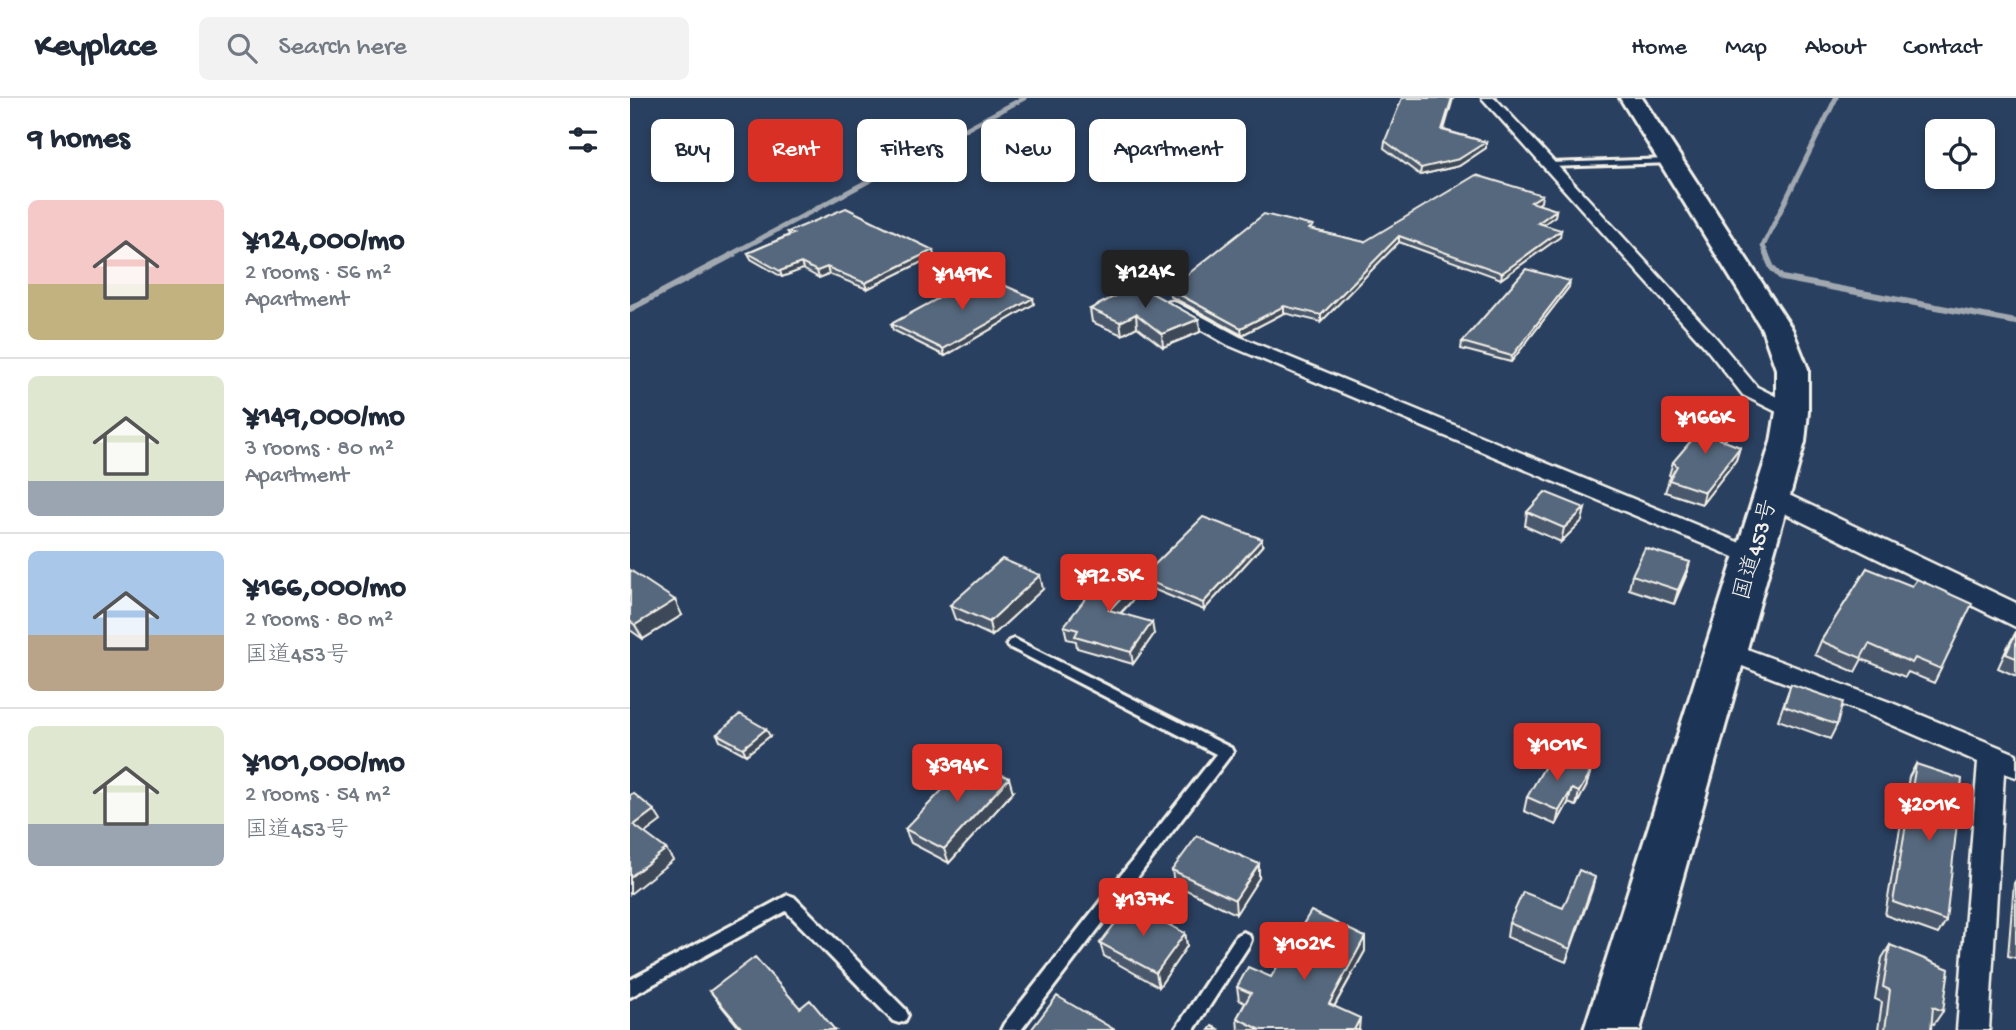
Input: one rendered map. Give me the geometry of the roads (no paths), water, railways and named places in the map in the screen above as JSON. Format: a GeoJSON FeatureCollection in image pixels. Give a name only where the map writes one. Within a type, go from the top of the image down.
{"type":"FeatureCollection","features":[{"type":"Feature","properties":{"kind":"highway","name":"国道453号"},"geometry":{"type":"LineString","coordinates":[[1612,1030],[1788,442],[1792,412],[1792,369],[1777,329],[1630,98]]}},
{"type":"Feature","properties":{"kind":"street"},"geometry":{"type":"LineString","coordinates":[[1488,98],[1711,343],[1750,391],[1792,412]]}},
{"type":"Feature","properties":{"kind":"street"},"geometry":{"type":"LineString","coordinates":[[1158,298],[1234,341],[1754,557]]}},
{"type":"Feature","properties":{"kind":"street"},"geometry":{"type":"LineString","coordinates":[[1772,496],[2016,616]]}},
{"type":"Feature","properties":{"kind":"street"},"geometry":{"type":"LineString","coordinates":[[1727,651],[1883,710],[2004,761],[1973,1030]]}},
{"type":"Feature","properties":{"kind":"lane"},"geometry":{"type":"LineString","coordinates":[[1549,165],[1670,161]]}},
{"type":"Feature","properties":{"kind":"lane"},"geometry":{"type":"LineString","coordinates":[[1010,1030],[1226,752],[1014,644]]}},
{"type":"Feature","properties":{"kind":"lane"},"geometry":{"type":"LineString","coordinates":[[630,989],[788,902],[899,1015]]}},
{"type":"Feature","properties":{"kind":"lane"},"geometry":{"type":"LineString","coordinates":[[1184,1030],[1243,940]]}},
{"type":"Feature","properties":{"kind":"waterway"},"geometry":{"type":"LineString","coordinates":[[730,255],[1024,98]]}},
{"type":"Feature","properties":{"kind":"waterway"},"geometry":{"type":"LineString","coordinates":[[1767,255],[1763,246],[1836,98]]}},
{"type":"Feature","properties":{"kind":"waterway"},"geometry":{"type":"LineString","coordinates":[[630,309],[734,254]]}},
{"type":"Feature","properties":{"kind":"waterway"},"geometry":{"type":"LineString","coordinates":[[1766,254],[1772,268],[1782,278],[2016,322]]}}]}
